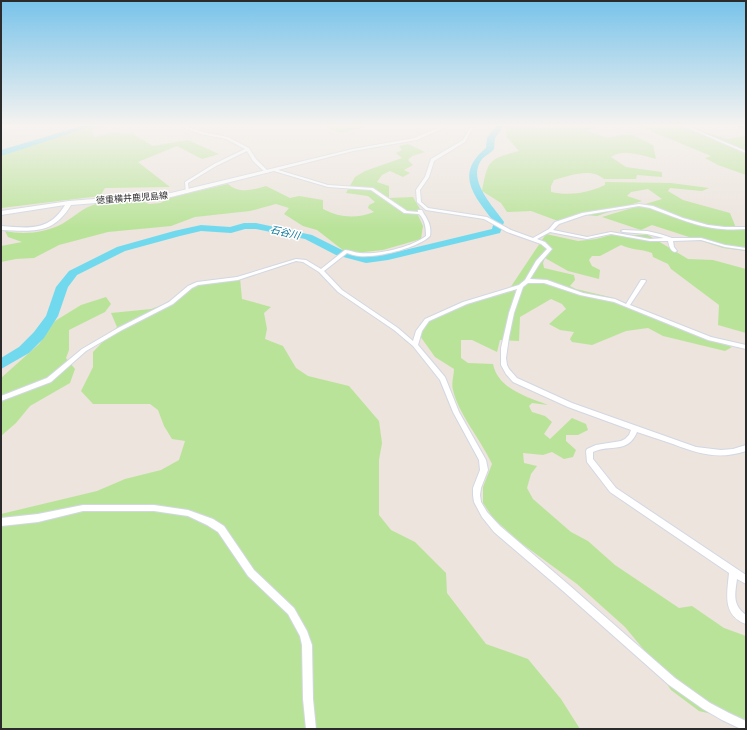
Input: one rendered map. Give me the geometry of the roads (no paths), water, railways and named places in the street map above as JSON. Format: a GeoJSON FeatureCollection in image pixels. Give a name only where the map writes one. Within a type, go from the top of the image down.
{"type":"FeatureCollection","features":[{"type":"Feature","properties":{"kind":"main road","name":"徳重横井鹿児島線"},"geometry":{"type":"LineString","coordinates":[[1,213],[69,202],[154,197],[187,192],[314,160]]}},
{"type":"Feature","properties":{"kind":"main road"},"geometry":{"type":"LineString","coordinates":[[1,228],[25,230],[48,226],[59,218],[69,202]]}},
{"type":"Feature","properties":{"kind":"street"},"geometry":{"type":"LineString","coordinates":[[187,192],[186,183],[225,160]]}},
{"type":"Feature","properties":{"kind":"street"},"geometry":{"type":"LineString","coordinates":[[254,160],[267,172]]}},
{"type":"Feature","properties":{"kind":"street"},"geometry":{"type":"LineString","coordinates":[[434,160],[430,164],[427,177],[418,190],[419,202],[422,206],[439,211],[475,215],[494,222],[520,235],[534,239],[550,249],[538,262],[527,281],[521,286],[514,299],[503,357],[508,373],[523,385],[570,405],[696,450],[715,454],[734,453],[746,448]]}},
{"type":"Feature","properties":{"kind":"street"},"geometry":{"type":"LineString","coordinates":[[275,170],[328,186],[372,189],[406,212],[420,214],[426,219],[428,236],[421,242],[377,254],[361,255],[346,252],[321,271]]}},
{"type":"Feature","properties":{"kind":"street"},"geometry":{"type":"LineString","coordinates":[[534,239],[551,230],[557,223],[584,214],[639,205],[653,207],[708,227],[728,230],[746,228]]}},
{"type":"Feature","properties":{"kind":"street"},"geometry":{"type":"LineString","coordinates":[[420,214],[422,206]]}},
{"type":"Feature","properties":{"kind":"street"},"geometry":{"type":"LineString","coordinates":[[551,230],[587,238],[611,233],[650,240],[701,239],[725,246],[746,249]]}},
{"type":"Feature","properties":{"kind":"street"},"geometry":{"type":"LineString","coordinates":[[670,239],[672,247],[675,251]]}},
{"type":"Feature","properties":{"kind":"street"},"geometry":{"type":"LineString","coordinates":[[1,399],[49,380],[84,350],[127,325],[171,303],[190,287],[197,284],[238,278],[296,260],[304,261],[321,271],[340,291],[396,329],[415,345],[443,379],[456,412],[482,460],[484,470],[477,483],[475,498],[483,515],[666,678],[725,716],[746,726]]}},
{"type":"Feature","properties":{"kind":"street"},"geometry":{"type":"LineString","coordinates":[[527,281],[545,281],[582,294],[616,300],[710,339],[746,347]]}},
{"type":"Feature","properties":{"kind":"street"},"geometry":{"type":"LineString","coordinates":[[628,305],[643,281]]}},
{"type":"Feature","properties":{"kind":"street"},"geometry":{"type":"LineString","coordinates":[[415,345],[419,331],[428,320],[465,304],[521,286]]}},
{"type":"Feature","properties":{"kind":"street"},"geometry":{"type":"LineString","coordinates":[[635,428],[632,439],[625,445],[597,446],[590,451],[590,460],[613,490],[746,580]]}},
{"type":"Feature","properties":{"kind":"street"},"geometry":{"type":"LineString","coordinates":[[1,522],[38,518],[83,508],[154,508],[188,513],[210,522],[221,529],[251,573],[291,611],[304,634],[307,645],[310,729]]}},
{"type":"Feature","properties":{"kind":"street"},"geometry":{"type":"LineString","coordinates":[[733,571],[731,604],[735,613],[746,620]]}},
{"type":"Feature","properties":{"kind":"waterway","name":"石谷川"},"geometry":{"type":"LineString","coordinates":[[1,364],[24,350],[39,335],[52,316],[62,287],[73,273],[121,249],[178,233],[201,228],[231,230],[244,226],[256,226],[308,237],[340,253],[366,260],[388,257],[496,231],[499,222],[483,201],[475,184],[473,176],[474,167],[477,160]]}}]}
